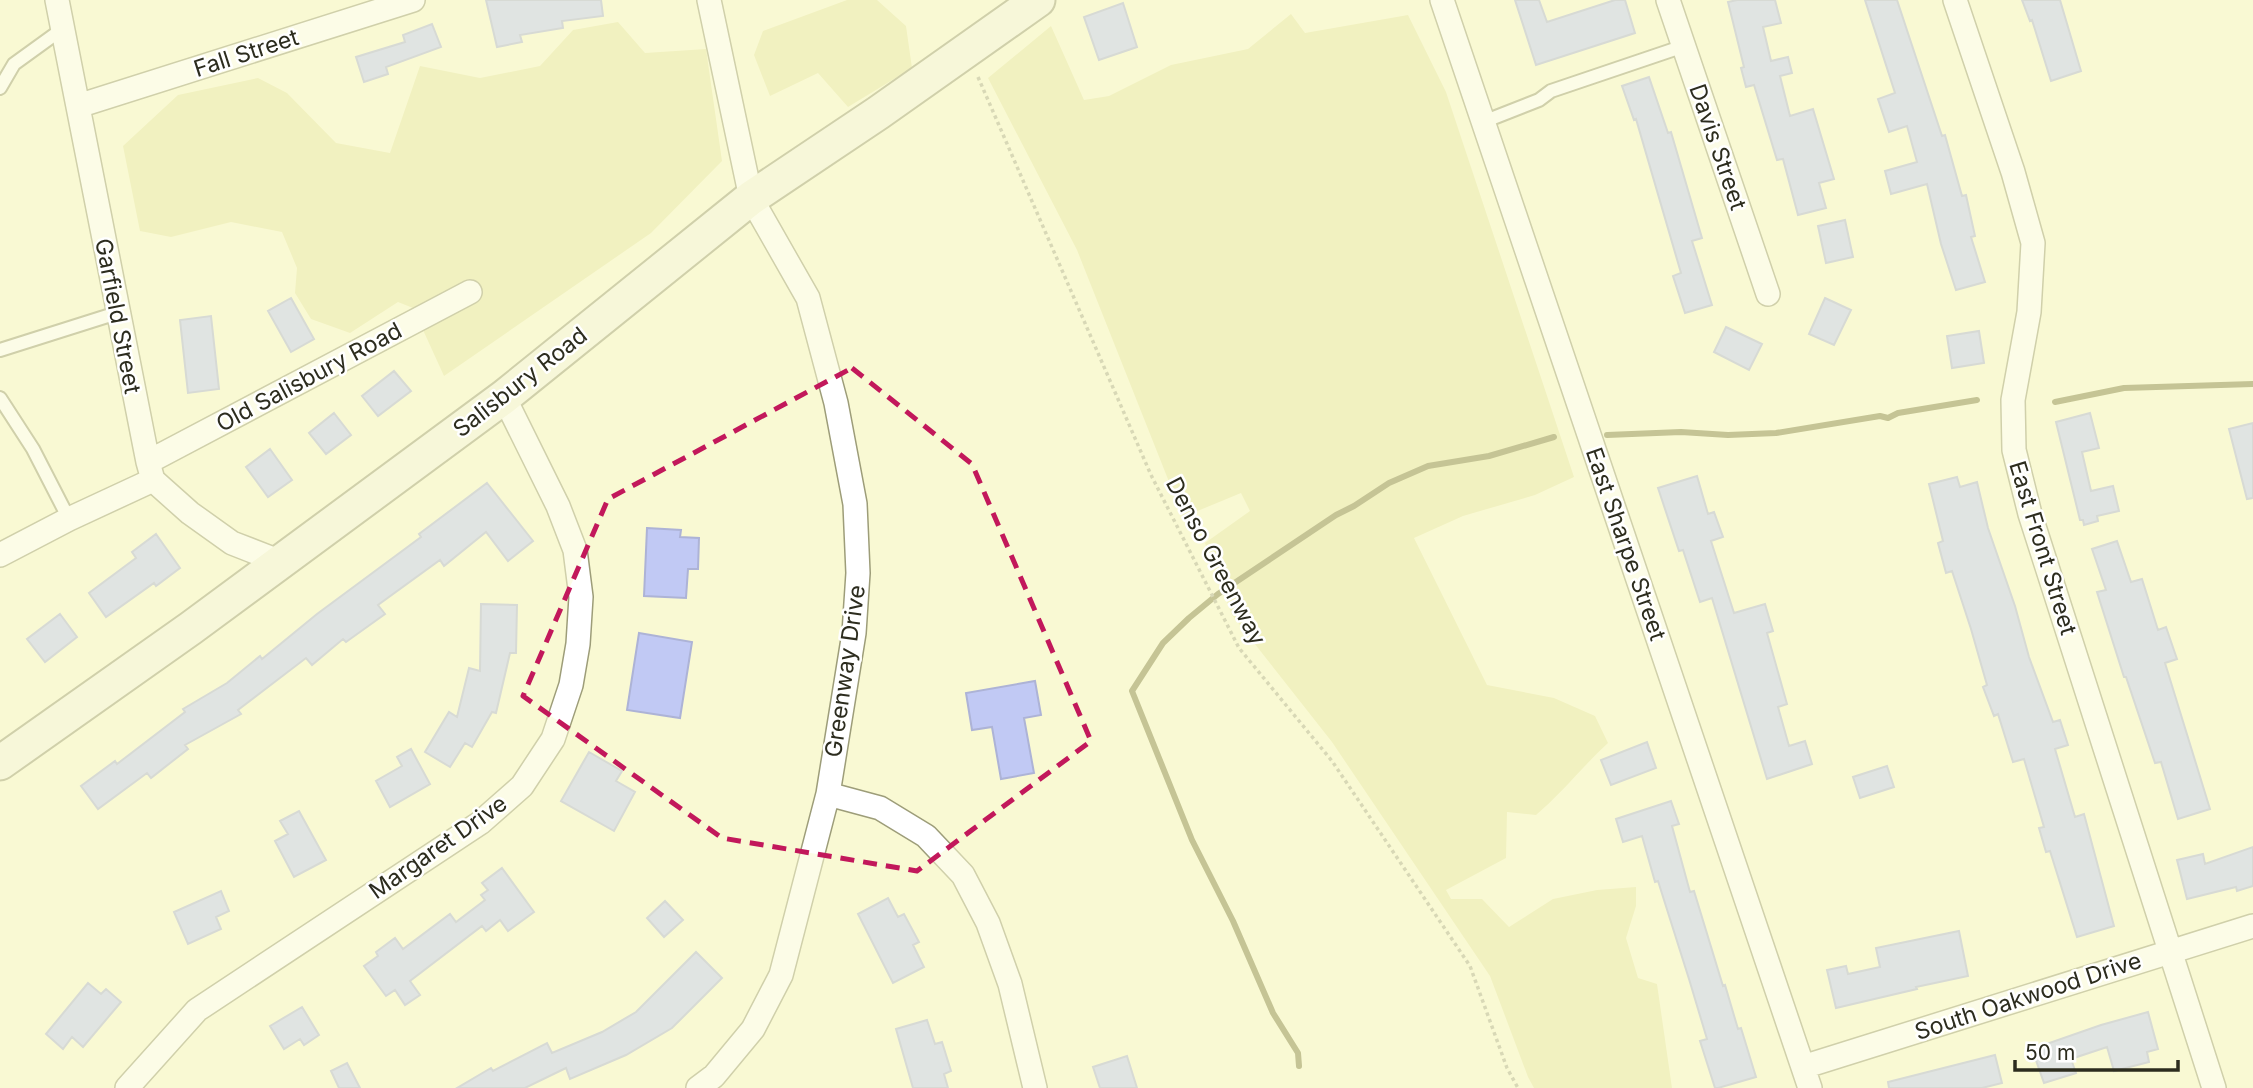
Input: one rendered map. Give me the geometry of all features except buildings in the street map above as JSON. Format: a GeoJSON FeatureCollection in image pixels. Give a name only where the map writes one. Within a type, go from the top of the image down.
{"type":"FeatureCollection","features":[{"type":"Feature","properties":{"kind":"street","name":"Garfield Street"},"geometry":{"type":"LineString","coordinates":[[57,0],[150,471]]}},
{"type":"Feature","properties":{"kind":"street","name":"Fall Street"},"geometry":{"type":"LineString","coordinates":[[78,106],[413,0]]}},
{"type":"Feature","properties":{"kind":"street","name":"Greenway Drive"},"geometry":{"type":"LineString","coordinates":[[698,1088],[714,1076],[753,1029],[781,975],[828,794],[854,633],[858,573],[855,504],[836,403],[808,298],[751,198],[709,0]]}},
{"type":"Feature","properties":{"kind":"street","name":"Salisbury Road"},"geometry":{"type":"LineString","coordinates":[[0,763],[281,562],[504,397],[751,198],[878,113],[1038,0]]}},
{"type":"Feature","properties":{"kind":"street","name":"East Sharpe Street"},"geometry":{"type":"LineString","coordinates":[[1441,0],[1806,1078]]}},
{"type":"Feature","properties":{"kind":"street","name":"Davis Street"},"geometry":{"type":"LineString","coordinates":[[1668,0],[1768,294]]}},
{"type":"Feature","properties":{"kind":"street","name":"East Front Street"},"geometry":{"type":"LineString","coordinates":[[1955,0],[2013,172],[2033,243],[2029,312],[2013,400],[2014,450],[2031,514],[2214,1088]]}},
{"type":"Feature","properties":{"kind":"street","name":"Old Salisbury Road"},"geometry":{"type":"LineString","coordinates":[[0,555],[69,519],[470,292]]}},
{"type":"Feature","properties":{"kind":"street","name":"Margaret Drive"},"geometry":{"type":"LineString","coordinates":[[127,1088],[197,1010],[480,823],[522,786],[554,739],[571,685],[578,644],[581,597],[575,550],[558,506],[504,397]]}},
{"type":"Feature","properties":{"kind":"street"},"geometry":{"type":"LineString","coordinates":[[150,471],[190,513],[232,543],[281,562]]}},
{"type":"Feature","properties":{"kind":"street"},"geometry":{"type":"LineString","coordinates":[[828,794],[880,808],[926,836],[963,875],[988,922],[1010,984],[1035,1088]]}},
{"type":"Feature","properties":{"kind":"street","name":"South Oakwood Drive"},"geometry":{"type":"LineString","coordinates":[[1806,1078],[2171,951],[2253,926]]}},
{"type":"Feature","properties":{"kind":"lane"},"geometry":{"type":"LineString","coordinates":[[0,88],[14,64],[61,30]]}},
{"type":"Feature","properties":{"kind":"lane"},"geometry":{"type":"LineString","coordinates":[[1483,122],[1539,100],[1551,91],[1684,46]]}},
{"type":"Feature","properties":{"kind":"lane"},"geometry":{"type":"LineString","coordinates":[[0,350],[117,313]]}},
{"type":"Feature","properties":{"kind":"lane"},"geometry":{"type":"LineString","coordinates":[[0,398],[33,449],[69,519]]}},
{"type":"Feature","properties":{"kind":"path","name":"Denso Greenway"},"geometry":{"type":"LineString","coordinates":[[966,49],[1151,475],[1220,611],[1240,648],[1332,761],[1469,966],[1507,1068],[1518,1088]]}},
{"type":"Feature","properties":{"kind":"highlighted area"},"geometry":{"type":"Polygon","coordinates":[[[852,368],[972,464],[1091,741],[917,871],[722,838],[523,696],[608,499],[852,368]]]}},
{"type":"Feature","properties":{"kind":"shaded area"},"geometry":{"type":"Polygon","coordinates":[[[847,0],[877,0],[906,26],[912,68],[848,107],[818,73],[770,96],[754,55],[763,31],[847,0]]]}},
{"type":"Feature","properties":{"kind":"shaded area"},"geometry":{"type":"Polygon","coordinates":[[[1291,14],[1305,33],[1408,15],[1446,92],[1574,477],[1535,495],[1463,516],[1414,538],[1487,685],[1554,698],[1595,716],[1608,743],[1536,815],[1507,812],[1506,858],[1446,890],[1451,899],[1482,899],[1509,927],[1553,899],[1597,890],[1636,887],[1636,906],[1626,938],[1638,978],[1657,984],[1672,1088],[1534,1088],[1490,976],[1332,742],[1232,615],[1205,543],[1250,511],[1241,493],[1183,517],[1077,250],[988,78],[1051,26],[1084,100],[1109,96],[1171,65],[1248,49],[1291,14]]]}},
{"type":"Feature","properties":{"kind":"shaded area"},"geometry":{"type":"Polygon","coordinates":[[[618,22],[645,53],[706,49],[722,161],[651,233],[444,376],[413,308],[398,302],[350,333],[311,319],[295,293],[297,268],[282,232],[231,222],[171,237],[140,231],[123,146],[178,95],[258,78],[287,93],[336,143],[390,153],[420,66],[480,78],[540,66],[573,30],[618,22]]]}},
{"type":"Feature","properties":{"kind":"waterway"},"geometry":{"type":"LineString","coordinates":[[2055,402],[2124,388],[2253,384]]}},
{"type":"Feature","properties":{"kind":"waterway"},"geometry":{"type":"LineString","coordinates":[[1607,435],[1681,432],[1728,435],[1776,433],[1880,416],[1888,418],[1898,413],[1977,400]]}},
{"type":"Feature","properties":{"kind":"waterway"},"geometry":{"type":"LineString","coordinates":[[1299,1066],[1298,1053],[1273,1013],[1233,921],[1192,840],[1132,691],[1163,643],[1218,594],[1389,483],[1428,466],[1489,456],[1554,437]]}}]}
